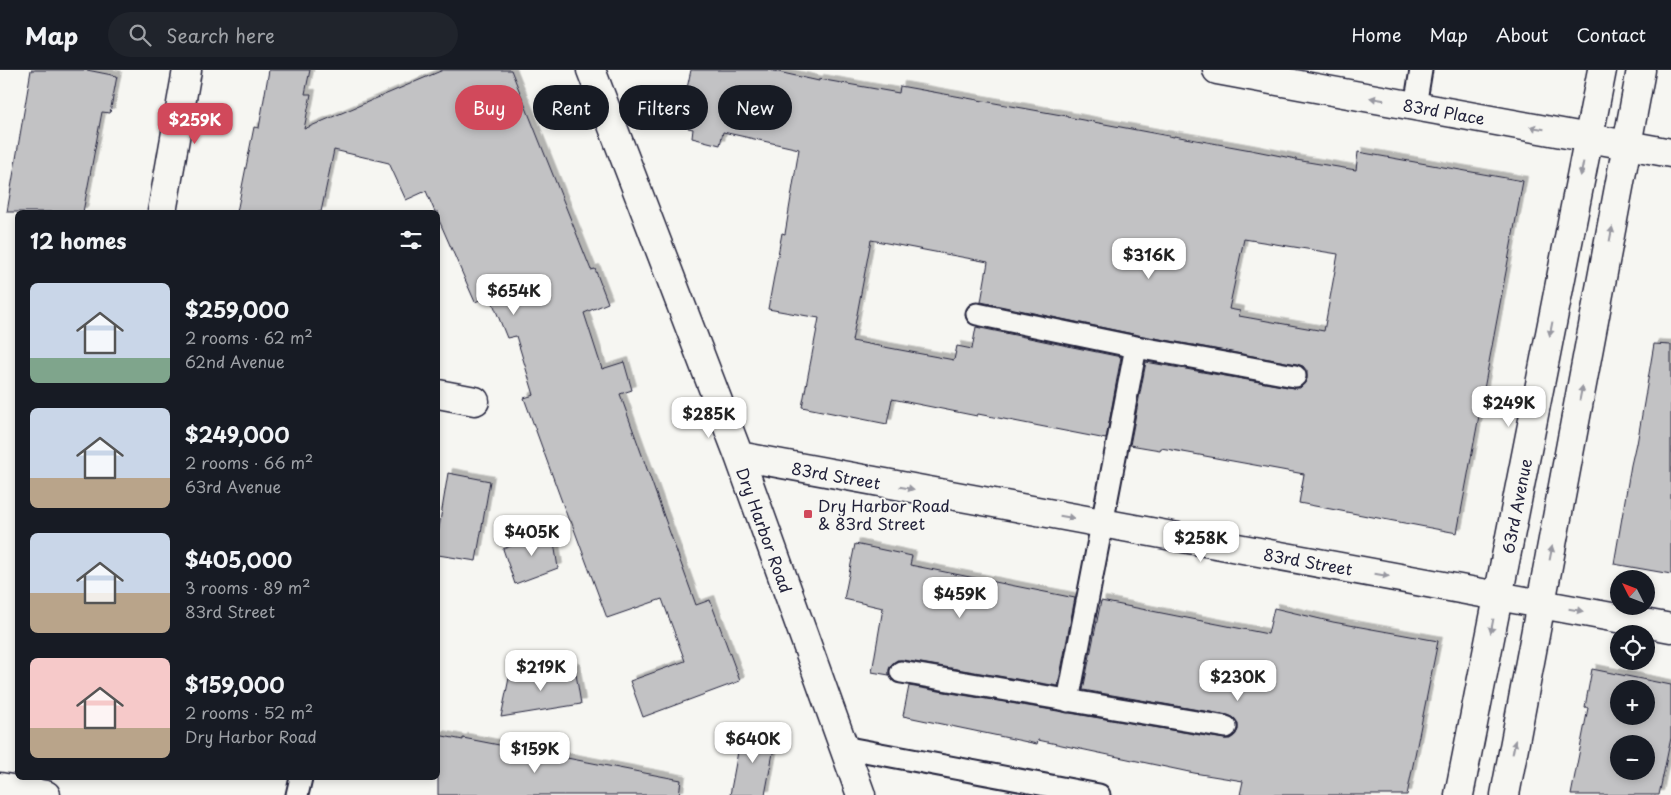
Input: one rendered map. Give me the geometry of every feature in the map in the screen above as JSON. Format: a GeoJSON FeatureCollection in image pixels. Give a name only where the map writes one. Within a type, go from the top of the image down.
{"type":"FeatureCollection","features":[{"type":"Feature","properties":{"kind":"street"},"geometry":{"type":"LineString","coordinates":[[162,210],[187,70]]}},
{"type":"Feature","properties":{"kind":"street","name":"Dry Harbor Road"},"geometry":{"type":"LineString","coordinates":[[591,70],[739,456],[861,795]]}},
{"type":"Feature","properties":{"kind":"street","name":"83rd Place"},"geometry":{"type":"LineString","coordinates":[[1217,70],[1671,154]]}},
{"type":"Feature","properties":{"kind":"street","name":"63rd Avenue"},"geometry":{"type":"LineString","coordinates":[[1459,795],[1602,70]]}},
{"type":"Feature","properties":{"kind":"street"},"geometry":{"type":"LineString","coordinates":[[1505,795],[1641,70]]}},
{"type":"Feature","properties":{"kind":"street"},"geometry":{"type":"LineString","coordinates":[[440,394],[475,401]]}},
{"type":"Feature","properties":{"kind":"street","name":"83rd Street"},"geometry":{"type":"LineString","coordinates":[[739,456],[1671,628]]}},
{"type":"Feature","properties":{"kind":"street"},"geometry":{"type":"LineString","coordinates":[[53,795],[56,780]]}},
{"type":"Feature","properties":{"kind":"street"},"geometry":{"type":"LineString","coordinates":[[0,787],[46,795]]}},
{"type":"Feature","properties":{"kind":"lane"},"geometry":{"type":"LineString","coordinates":[[1415,106],[1421,70]]}},
{"type":"Feature","properties":{"kind":"lane"},"geometry":{"type":"LineString","coordinates":[[977,314],[1136,347],[1295,376]]}},
{"type":"Feature","properties":{"kind":"lane"},"geometry":{"type":"LineString","coordinates":[[1068,700],[1136,347]]}},
{"type":"Feature","properties":{"kind":"lane"},"geometry":{"type":"LineString","coordinates":[[901,672],[1226,727]]}},
{"type":"Feature","properties":{"kind":"lane"},"geometry":{"type":"LineString","coordinates":[[844,747],[1099,795]]}},
{"type":"Feature","properties":{"kind":"lane"},"geometry":{"type":"LineString","coordinates":[[297,795],[301,780]]}},
{"type":"Feature","properties":{"kind":"building"},"geometry":{"type":"Polygon","coordinates":[[[31,70],[87,70],[117,76],[110,113],[102,112],[83,210],[15,210],[15,212],[7,212],[31,70]]]}},
{"type":"Feature","properties":{"kind":"building"},"geometry":{"type":"Polygon","coordinates":[[[269,70],[310,70],[305,94],[311,94],[304,129],[443,70],[511,70],[517,85],[455,85],[455,130],[523,130],[523,100],[533,125],[533,130],[535,130],[591,270],[595,269],[608,303],[584,313],[602,369],[624,362],[632,390],[620,394],[696,605],[710,600],[740,681],[643,717],[630,681],[685,661],[662,599],[607,618],[524,398],[534,395],[516,336],[507,338],[490,296],[475,302],[440,223],[440,210],[434,210],[426,191],[406,200],[389,163],[334,150],[321,210],[237,210],[254,127],[259,128],[269,70]]]}},
{"type":"Feature","properties":{"kind":"building"},"geometry":{"type":"Polygon","coordinates":[[[691,70],[769,70],[819,81],[819,79],[899,93],[900,86],[1356,170],[1358,152],[1523,181],[1457,533],[1299,503],[1304,474],[1161,448],[1160,450],[1130,445],[1146,362],[1293,388],[1300,388],[1304,384],[1307,379],[1307,371],[1303,366],[1297,364],[1138,335],[981,302],[988,262],[871,240],[852,341],[954,360],[957,346],[972,349],[976,327],[1121,357],[1106,439],[892,399],[887,424],[802,407],[819,318],[768,309],[782,233],[785,234],[799,149],[723,132],[720,145],[692,138],[693,130],[708,130],[708,85],[688,85],[691,70]],[[1244,239],[1229,309],[1240,311],[1239,316],[1324,331],[1338,254],[1244,239]]]}},
{"type":"Feature","properties":{"kind":"building"},"geometry":{"type":"Polygon","coordinates":[[[1654,344],[1671,345],[1671,574],[1614,564],[1631,465],[1637,444],[1654,344]]]}},
{"type":"Feature","properties":{"kind":"building"},"geometry":{"type":"Polygon","coordinates":[[[448,473],[490,481],[476,561],[440,555],[440,522],[448,473]]]}},
{"type":"Feature","properties":{"kind":"building"},"geometry":{"type":"Polygon","coordinates":[[[552,530],[558,568],[515,584],[503,549],[552,530]]]}},
{"type":"Feature","properties":{"kind":"building"},"geometry":{"type":"Polygon","coordinates":[[[855,544],[912,556],[910,565],[1075,598],[1058,686],[903,660],[897,660],[892,664],[889,669],[889,675],[872,672],[883,608],[844,599],[855,544]]]}},
{"type":"Feature","properties":{"kind":"building"},"geometry":{"type":"Polygon","coordinates":[[[1101,601],[1268,634],[1274,608],[1333,622],[1438,641],[1407,795],[1240,795],[1243,781],[1194,773],[1038,740],[1037,744],[903,716],[909,686],[1224,739],[1230,739],[1235,735],[1238,730],[1238,723],[1228,715],[1083,690],[1101,601]]]}},
{"type":"Feature","properties":{"kind":"building"},"geometry":{"type":"Polygon","coordinates":[[[575,668],[581,704],[501,717],[509,678],[575,668]]]}},
{"type":"Feature","properties":{"kind":"building"},"geometry":{"type":"Polygon","coordinates":[[[1592,669],[1646,680],[1610,680],[1610,725],[1655,725],[1655,682],[1671,685],[1671,738],[1659,795],[1571,795],[1588,708],[1585,707],[1592,669]]]}},
{"type":"Feature","properties":{"kind":"building"},"geometry":{"type":"Polygon","coordinates":[[[742,730],[776,737],[765,795],[730,795],[742,730]]]}},
{"type":"Feature","properties":{"kind":"building"},"geometry":{"type":"Polygon","coordinates":[[[440,735],[463,740],[463,738],[681,780],[679,795],[438,795],[440,735]]]}},
{"type":"Feature","properties":{"kind":"place","name":"Dry Harbor Road & 83rd Street"},"geometry":{"type":"Point","coordinates":[808,514]}}]}
